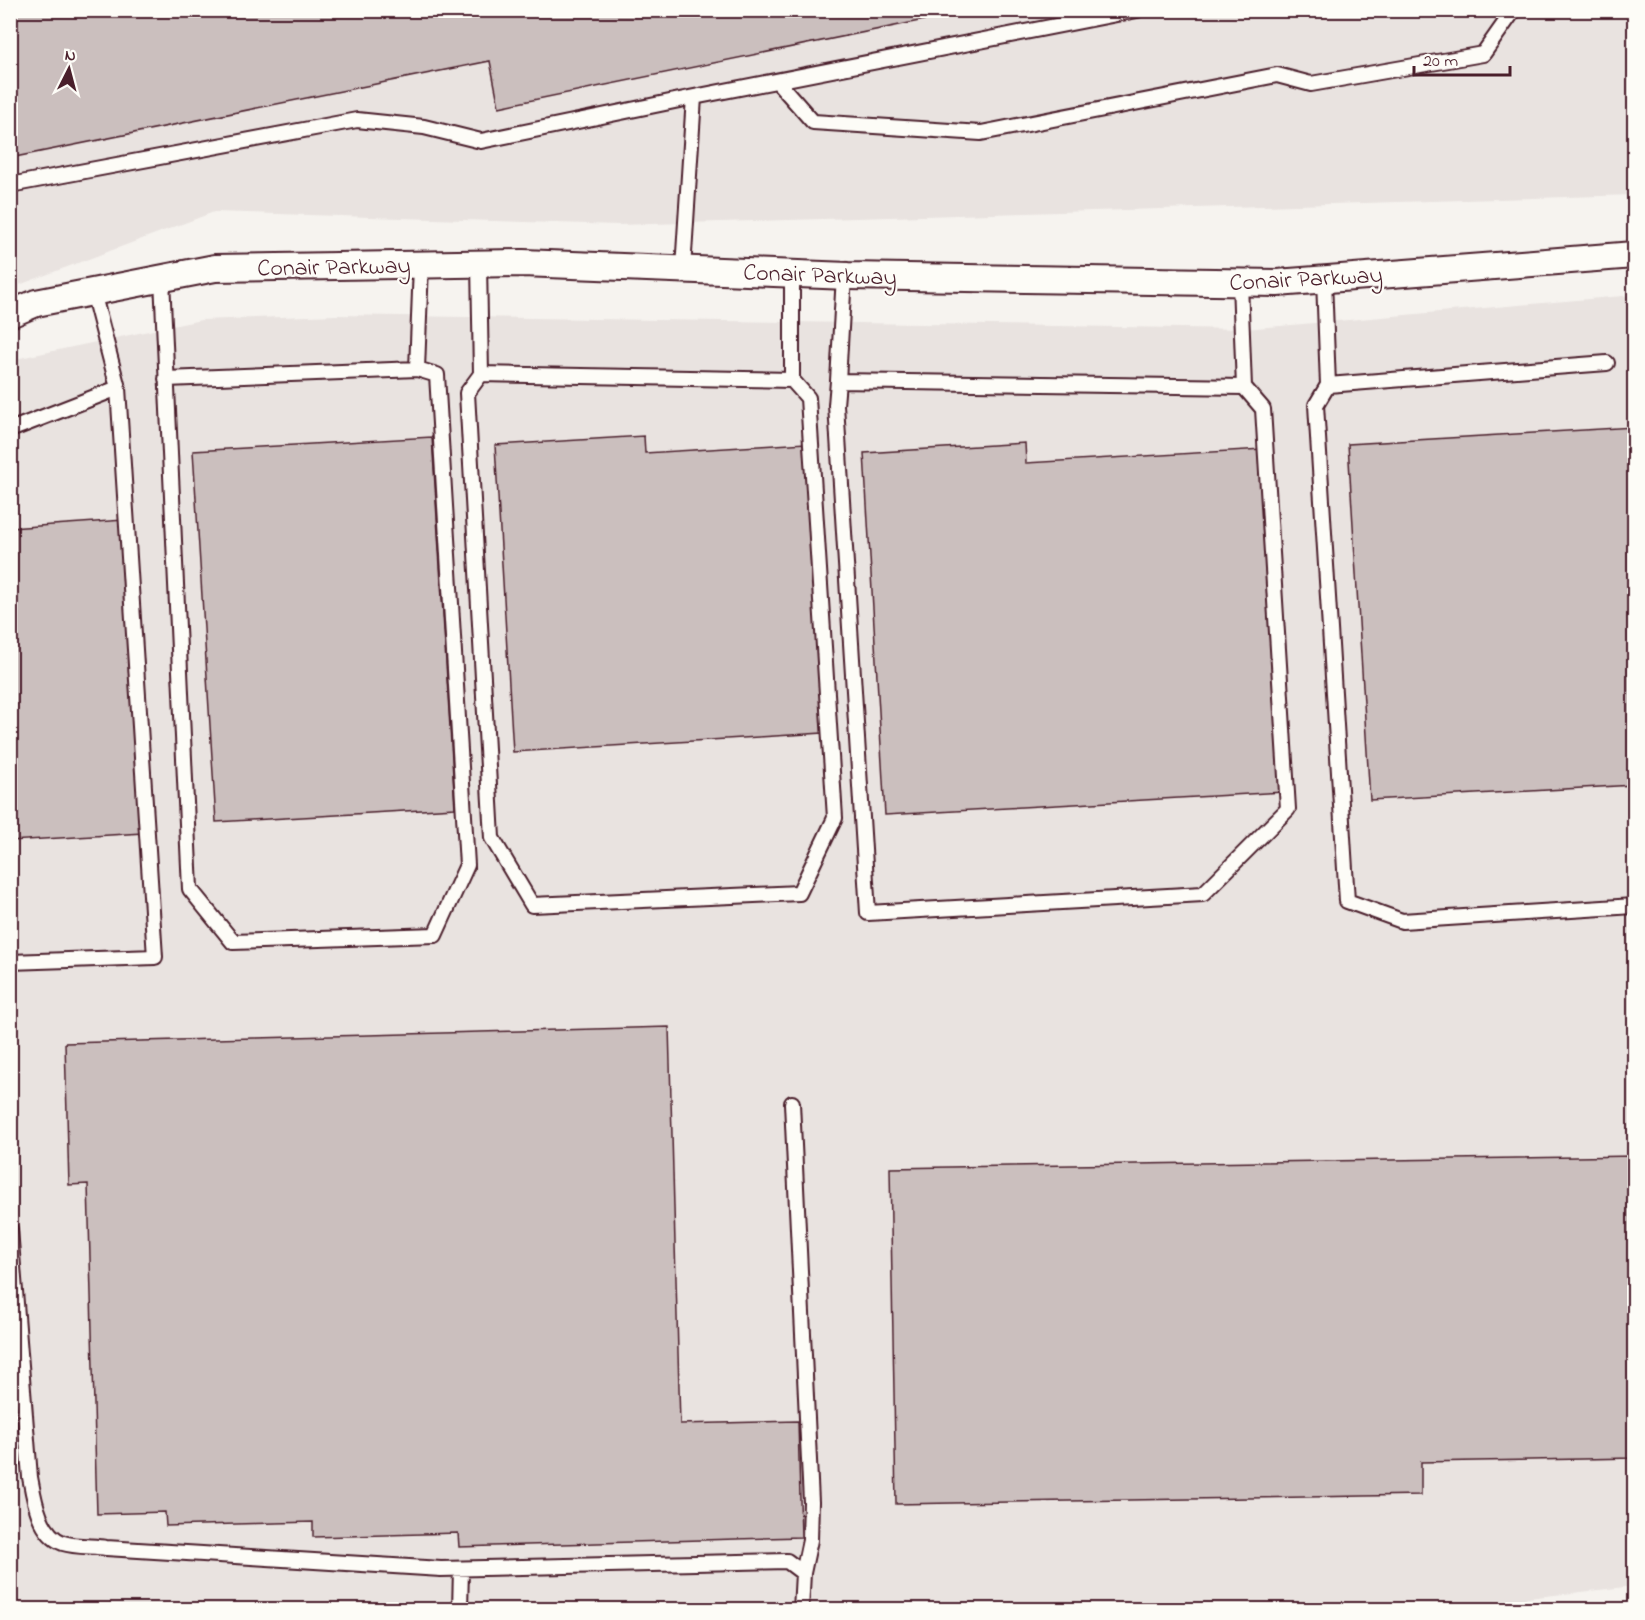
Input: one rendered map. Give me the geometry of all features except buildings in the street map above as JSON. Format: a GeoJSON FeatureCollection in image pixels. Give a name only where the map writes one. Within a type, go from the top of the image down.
{"type":"FeatureCollection","features":[{"type":"Feature","properties":{"kind":"street","name":"Conair Parkway"},"geometry":{"type":"LineString","coordinates":[[10,314],[36,303],[215,268],[523,263],[792,274],[1277,284],[1635,255]]}},
{"type":"Feature","properties":{"kind":"lane"},"geometry":{"type":"LineString","coordinates":[[10,184],[357,120],[424,127],[481,141],[1137,10]]}},
{"type":"Feature","properties":{"kind":"lane"},"geometry":{"type":"LineString","coordinates":[[777,81],[813,122],[981,133],[1277,75],[1311,84],[1483,54],[1514,10]]}},
{"type":"Feature","properties":{"kind":"lane"},"geometry":{"type":"LineString","coordinates":[[683,269],[694,97]]}},
{"type":"Feature","properties":{"kind":"lane"},"geometry":{"type":"LineString","coordinates":[[479,264],[481,374],[467,393],[492,838],[532,905],[800,893],[835,818],[808,398],[792,380],[792,274]]}},
{"type":"Feature","properties":{"kind":"lane"},"geometry":{"type":"LineString","coordinates":[[417,369],[421,265]]}},
{"type":"Feature","properties":{"kind":"lane"},"geometry":{"type":"LineString","coordinates":[[844,275],[836,405],[868,913],[1203,894],[1288,809],[1263,409],[1244,387],[1240,283]]}},
{"type":"Feature","properties":{"kind":"lane"},"geometry":{"type":"LineString","coordinates":[[162,279],[166,379],[190,889],[232,942],[435,935],[467,865],[437,375],[417,369],[166,379]]}},
{"type":"Feature","properties":{"kind":"lane"},"geometry":{"type":"LineString","coordinates":[[1324,280],[1328,385],[1316,405],[1347,901],[1402,921],[1635,906]]}},
{"type":"Feature","properties":{"kind":"lane"},"geometry":{"type":"LineString","coordinates":[[10,962],[155,957],[118,388],[93,292]]}},
{"type":"Feature","properties":{"kind":"lane"},"geometry":{"type":"LineString","coordinates":[[1328,385],[1607,363]]}},
{"type":"Feature","properties":{"kind":"lane"},"geometry":{"type":"LineString","coordinates":[[481,374],[792,380]]}},
{"type":"Feature","properties":{"kind":"lane"},"geometry":{"type":"LineString","coordinates":[[838,381],[1244,387]]}},
{"type":"Feature","properties":{"kind":"lane"},"geometry":{"type":"LineString","coordinates":[[10,430],[118,388]]}},
{"type":"Feature","properties":{"kind":"lane"},"geometry":{"type":"LineString","coordinates":[[792,1103],[811,1502],[810,1540],[803,1573],[801,1610]]}},
{"type":"Feature","properties":{"kind":"lane"},"geometry":{"type":"LineString","coordinates":[[10,1229],[30,1477],[36,1509],[44,1527],[62,1542],[106,1548],[460,1569],[787,1561],[803,1573]]}},
{"type":"Feature","properties":{"kind":"lane"},"geometry":{"type":"LineString","coordinates":[[460,1569],[460,1610]]}},
{"type":"Feature","properties":{"kind":"shaded area"},"geometry":{"type":"Polygon","coordinates":[[[11,11],[1634,11],[1634,195],[618,225],[214,212],[11,288],[11,11]]]}},
{"type":"Feature","properties":{"kind":"shaded area"},"geometry":{"type":"Polygon","coordinates":[[[1634,295],[1634,1586],[1423,1610],[11,1609],[10,363],[20,358],[201,320],[335,315],[1245,329],[1634,295]]]}}]}
